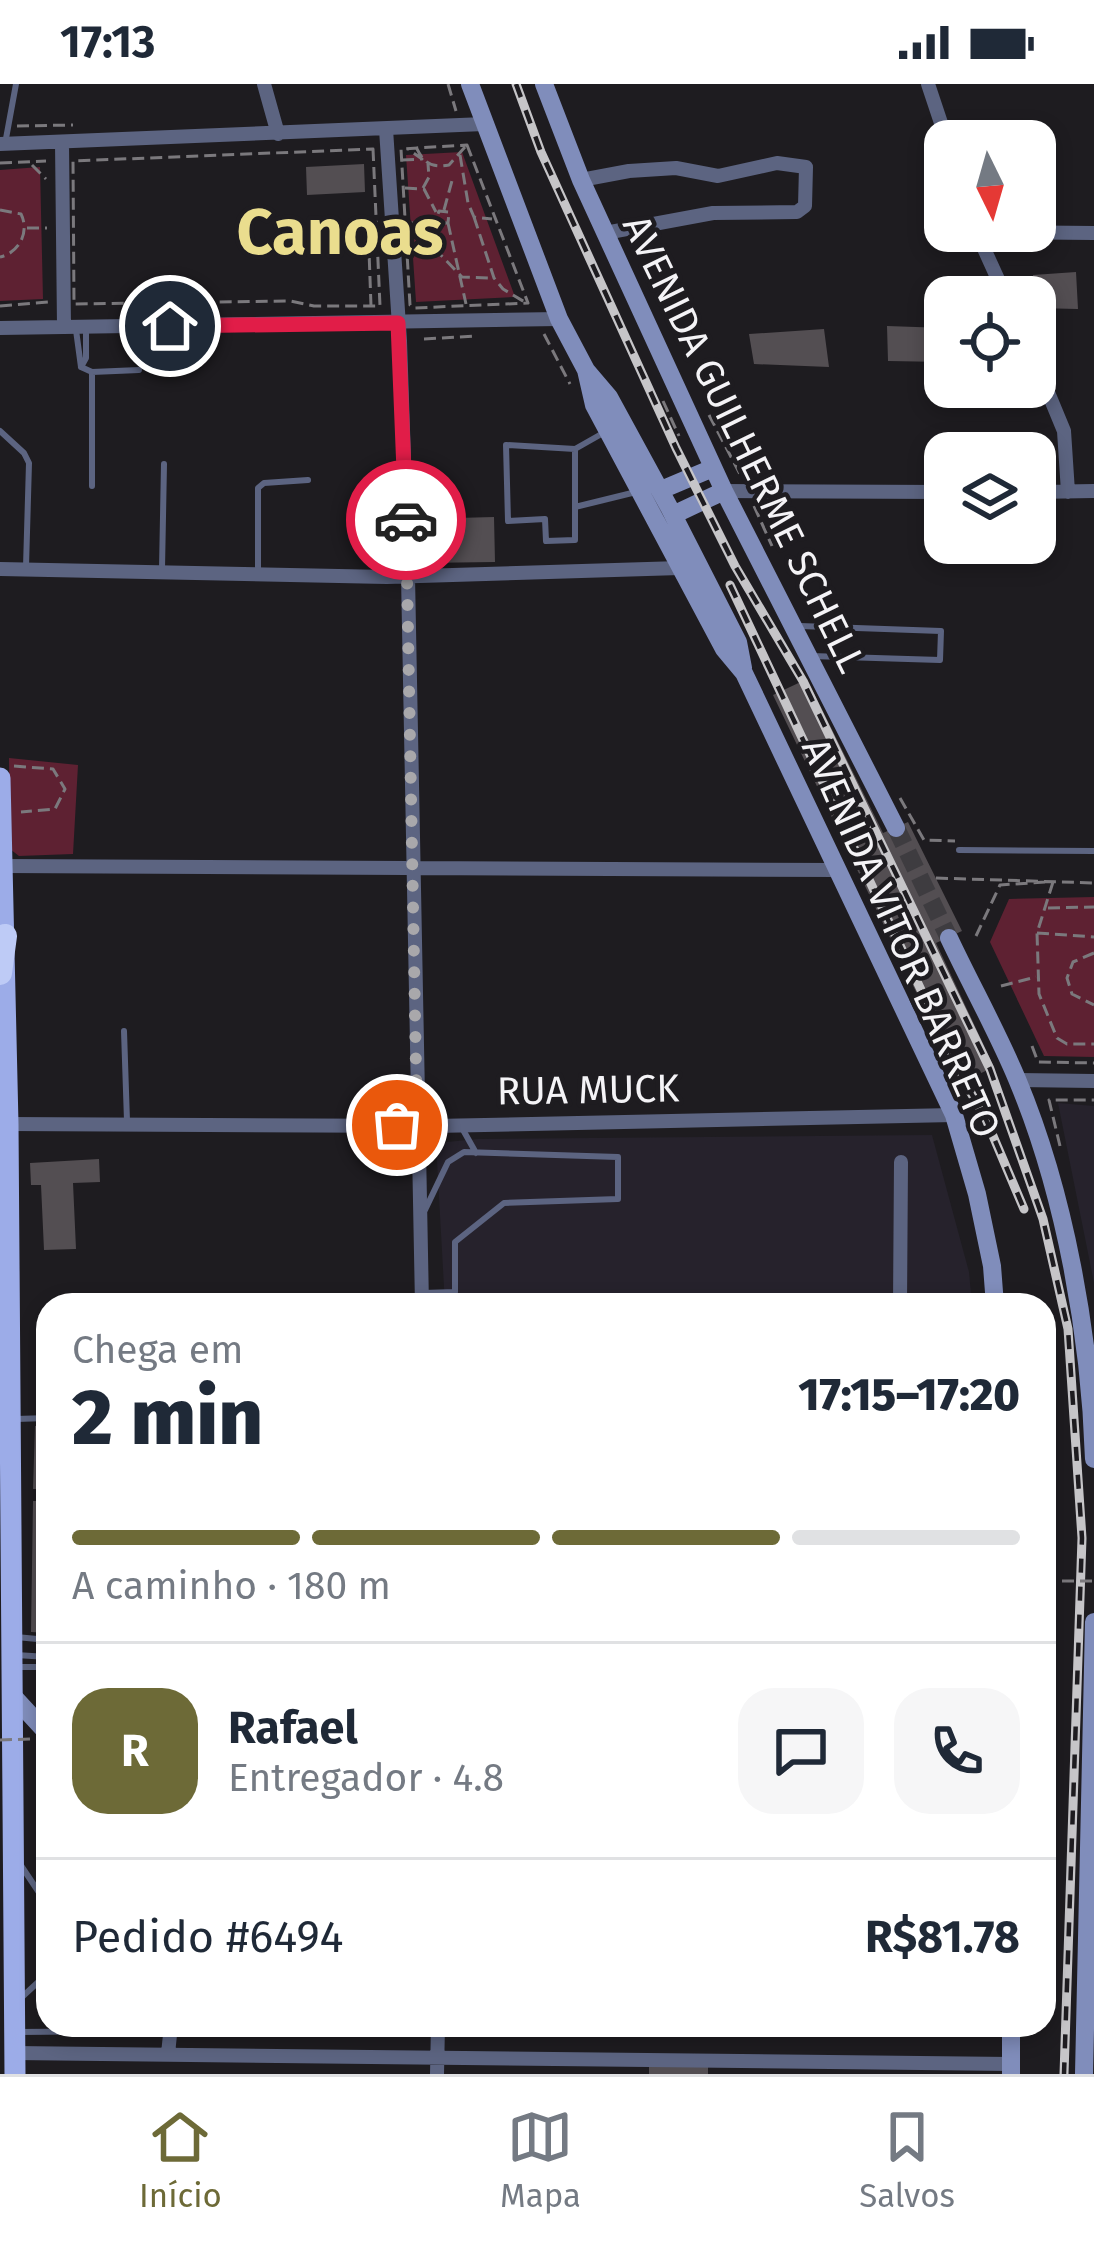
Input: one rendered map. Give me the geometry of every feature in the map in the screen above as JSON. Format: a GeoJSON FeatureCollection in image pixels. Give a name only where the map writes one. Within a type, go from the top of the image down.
{"type":"FeatureCollection","features":[{"type":"Feature","properties":{"kind":"highway"},"geometry":{"type":"LineString","coordinates":[[0,973],[5,936]]}},
{"type":"Feature","properties":{"kind":"main road"},"geometry":{"type":"LineString","coordinates":[[470,84],[559,319],[586,370],[610,397],[661,490],[739,642],[744,673]]}},
{"type":"Feature","properties":{"kind":"main road","name":"AVENIDA GUILHERME SCHELL"},"geometry":{"type":"LineString","coordinates":[[544,84],[581,180],[724,491],[896,828]]}},
{"type":"Feature","properties":{"kind":"main road"},"geometry":{"type":"LineString","coordinates":[[586,370],[594,405],[724,649],[744,673]]}},
{"type":"Feature","properties":{"kind":"main road"},"geometry":{"type":"LineString","coordinates":[[661,490],[713,467]]}},
{"type":"Feature","properties":{"kind":"main road"},"geometry":{"type":"LineString","coordinates":[[673,515],[724,491]]}},
{"type":"Feature","properties":{"kind":"main road","name":"AVENIDA VITOR BARRETO"},"geometry":{"type":"LineString","coordinates":[[744,673],[954,1115],[977,1195],[993,1293]]}},
{"type":"Feature","properties":{"kind":"main road"},"geometry":{"type":"LineString","coordinates":[[0,778],[8,1124],[15,2053]]}},
{"type":"Feature","properties":{"kind":"main road"},"geometry":{"type":"LineString","coordinates":[[949,938],[1018,1080],[1070,1262],[1087,1358],[1094,1459]]}},
{"type":"Feature","properties":{"kind":"main road"},"geometry":{"type":"LineString","coordinates":[[1084,2074],[1094,1622]]}},
{"type":"Feature","properties":{"kind":"main road"},"geometry":{"type":"LineString","coordinates":[[13,1696],[36,1729]]}},
{"type":"Feature","properties":{"kind":"main road"},"geometry":{"type":"LineString","coordinates":[[1011,2037],[1011,2069]]}},
{"type":"Feature","properties":{"kind":"street"},"geometry":{"type":"LineString","coordinates":[[264,84],[278,134]]}},
{"type":"Feature","properties":{"kind":"street"},"geometry":{"type":"LineString","coordinates":[[928,84],[940,120]]}},
{"type":"Feature","properties":{"kind":"street"},"geometry":{"type":"LineString","coordinates":[[2,144],[484,124]]}},
{"type":"Feature","properties":{"kind":"street"},"geometry":{"type":"LineString","coordinates":[[386,129],[408,576],[422,1293]]}},
{"type":"Feature","properties":{"kind":"street"},"geometry":{"type":"LineString","coordinates":[[62,143],[76,327]]}},
{"type":"Feature","properties":{"kind":"street"},"geometry":{"type":"LineString","coordinates":[[581,180],[597,174],[676,168],[718,176],[777,163],[806,167],[805,206],[797,212],[713,213],[605,233]]}},
{"type":"Feature","properties":{"kind":"street"},"geometry":{"type":"LineString","coordinates":[[1056,232],[1094,233]]}},
{"type":"Feature","properties":{"kind":"street"},"geometry":{"type":"LineString","coordinates":[[0,328],[559,319]]}},
{"type":"Feature","properties":{"kind":"street"},"geometry":{"type":"LineString","coordinates":[[1054,408],[1064,431],[1068,492]]}},
{"type":"Feature","properties":{"kind":"street"},"geometry":{"type":"LineString","coordinates":[[724,491],[924,492]]}},
{"type":"Feature","properties":{"kind":"street"},"geometry":{"type":"LineString","coordinates":[[1056,492],[1094,491]]}},
{"type":"Feature","properties":{"kind":"street"},"geometry":{"type":"LineString","coordinates":[[0,569],[408,576],[680,568]]}},
{"type":"Feature","properties":{"kind":"street"},"geometry":{"type":"LineString","coordinates":[[3,866],[837,871]]}},
{"type":"Feature","properties":{"kind":"street"},"geometry":{"type":"LineString","coordinates":[[1018,1080],[1094,1082]]}},
{"type":"Feature","properties":{"kind":"street","name":"RUA MUCK"},"geometry":{"type":"LineString","coordinates":[[8,1124],[460,1125],[954,1115]]}},
{"type":"Feature","properties":{"kind":"street"},"geometry":{"type":"LineString","coordinates":[[900,1293],[902,1162]]}},
{"type":"Feature","properties":{"kind":"street"},"geometry":{"type":"LineString","coordinates":[[168,2054],[170,2037]]}},
{"type":"Feature","properties":{"kind":"street"},"geometry":{"type":"LineString","coordinates":[[436,2067],[437,2037]]}},
{"type":"Feature","properties":{"kind":"street"},"geometry":{"type":"LineString","coordinates":[[15,2053],[168,2054],[436,2067],[1011,2069]]}},
{"type":"Feature","properties":{"kind":"lane"},"geometry":{"type":"LineString","coordinates":[[2,144],[16,84]]}},
{"type":"Feature","properties":{"kind":"lane"},"geometry":{"type":"LineString","coordinates":[[76,327],[86,358],[82,367],[92,372],[139,370]]}},
{"type":"Feature","properties":{"kind":"lane"},"geometry":{"type":"LineString","coordinates":[[92,372],[92,486]]}},
{"type":"Feature","properties":{"kind":"lane"},"geometry":{"type":"LineString","coordinates":[[0,431],[28,463],[26,570]]}},
{"type":"Feature","properties":{"kind":"lane"},"geometry":{"type":"LineString","coordinates":[[575,448],[575,540],[546,541],[545,519],[508,521],[506,445],[575,448],[608,431]]}},
{"type":"Feature","properties":{"kind":"lane"},"geometry":{"type":"LineString","coordinates":[[162,573],[164,464]]}},
{"type":"Feature","properties":{"kind":"lane"},"geometry":{"type":"LineString","coordinates":[[258,574],[258,488],[264,483],[308,480]]}},
{"type":"Feature","properties":{"kind":"lane"},"geometry":{"type":"LineString","coordinates":[[575,507],[639,491]]}},
{"type":"Feature","properties":{"kind":"lane"},"geometry":{"type":"LineString","coordinates":[[793,626],[941,632],[940,660],[808,656]]}},
{"type":"Feature","properties":{"kind":"lane"},"geometry":{"type":"LineString","coordinates":[[958,850],[1094,851]]}},
{"type":"Feature","properties":{"kind":"lane"},"geometry":{"type":"LineString","coordinates":[[124,1030],[127,1125]]}},
{"type":"Feature","properties":{"kind":"lane"},"geometry":{"type":"LineString","coordinates":[[460,1125],[476,1153]]}},
{"type":"Feature","properties":{"kind":"lane"},"geometry":{"type":"LineString","coordinates":[[419,1224],[448,1162],[464,1152],[618,1157],[618,1199],[504,1203],[455,1242],[455,1292],[450,1293]]}},
{"type":"Feature","properties":{"kind":"lane"},"geometry":{"type":"LineString","coordinates":[[11,1419],[36,1418]]}},
{"type":"Feature","properties":{"kind":"lane"},"geometry":{"type":"LineString","coordinates":[[13,1652],[36,1644]]}},
{"type":"Feature","properties":{"kind":"lane"},"geometry":{"type":"LineString","coordinates":[[13,1652],[36,1655]]}},
{"type":"Feature","properties":{"kind":"lane"},"geometry":{"type":"LineString","coordinates":[[13,1652],[36,1662]]}},
{"type":"Feature","properties":{"kind":"lane"},"geometry":{"type":"LineString","coordinates":[[14,1855],[36,1888]]}},
{"type":"Feature","properties":{"kind":"lane"},"geometry":{"type":"LineString","coordinates":[[15,2004],[36,1984]]}},
{"type":"Feature","properties":{"kind":"lane"},"geometry":{"type":"LineString","coordinates":[[15,2053],[103,2037]]}},
{"type":"Feature","properties":{"kind":"path"},"geometry":{"type":"LineString","coordinates":[[448,84],[457,115]]}},
{"type":"Feature","properties":{"kind":"path"},"geometry":{"type":"LineString","coordinates":[[466,145],[401,149],[410,305],[528,303]]}},
{"type":"Feature","properties":{"kind":"path"},"geometry":{"type":"LineString","coordinates":[[453,177],[449,165],[466,145]]}},
{"type":"Feature","properties":{"kind":"path"},"geometry":{"type":"LineString","coordinates":[[466,145],[528,303]]}},
{"type":"Feature","properties":{"kind":"path"},"geometry":{"type":"LineString","coordinates":[[416,147],[422,159]]}},
{"type":"Feature","properties":{"kind":"path"},"geometry":{"type":"LineString","coordinates":[[407,148],[428,164],[449,165]]}},
{"type":"Feature","properties":{"kind":"path"},"geometry":{"type":"LineString","coordinates":[[73,161],[373,149],[380,306],[314,306],[290,301],[74,304]]}},
{"type":"Feature","properties":{"kind":"path"},"geometry":{"type":"LineString","coordinates":[[460,155],[494,278],[528,303]]}},
{"type":"Feature","properties":{"kind":"path"},"geometry":{"type":"LineString","coordinates":[[402,160],[422,159]]}},
{"type":"Feature","properties":{"kind":"path"},"geometry":{"type":"LineString","coordinates":[[0,163],[46,161]]}},
{"type":"Feature","properties":{"kind":"path"},"geometry":{"type":"LineString","coordinates":[[29,162],[47,181]]}},
{"type":"Feature","properties":{"kind":"path"},"geometry":{"type":"LineString","coordinates":[[422,189],[429,178],[428,164]]}},
{"type":"Feature","properties":{"kind":"path"},"geometry":{"type":"LineString","coordinates":[[406,224],[436,217],[444,210],[453,177],[461,172]]}},
{"type":"Feature","properties":{"kind":"path"},"geometry":{"type":"LineString","coordinates":[[404,188],[422,189]]}},
{"type":"Feature","properties":{"kind":"path"},"geometry":{"type":"LineString","coordinates":[[422,189],[436,217],[448,223]]}},
{"type":"Feature","properties":{"kind":"path"},"geometry":{"type":"LineString","coordinates":[[0,210],[21,214],[25,228],[17,248],[0,257]]}},
{"type":"Feature","properties":{"kind":"path"},"geometry":{"type":"LineString","coordinates":[[444,210],[451,216],[448,223],[466,306]]}},
{"type":"Feature","properties":{"kind":"path"},"geometry":{"type":"LineString","coordinates":[[474,217],[494,219]]}},
{"type":"Feature","properties":{"kind":"path"},"geometry":{"type":"LineString","coordinates":[[25,228],[48,228]]}},
{"type":"Feature","properties":{"kind":"path"},"geometry":{"type":"LineString","coordinates":[[406,236],[429,234],[435,249],[462,277],[494,278]]}},
{"type":"Feature","properties":{"kind":"path"},"geometry":{"type":"LineString","coordinates":[[0,306],[49,304]]}},
{"type":"Feature","properties":{"kind":"path"},"geometry":{"type":"LineString","coordinates":[[666,411],[685,448]]}},
{"type":"Feature","properties":{"kind":"path"},"geometry":{"type":"LineString","coordinates":[[710,418],[742,478]]}},
{"type":"Feature","properties":{"kind":"path"},"geometry":{"type":"LineString","coordinates":[[0,765],[45,767],[59,775],[65,790],[61,803],[39,814]]}},
{"type":"Feature","properties":{"kind":"path"},"geometry":{"type":"LineString","coordinates":[[936,878],[1094,883]]}},
{"type":"Feature","properties":{"kind":"path"},"geometry":{"type":"LineString","coordinates":[[1050,881],[1037,933],[1038,976],[1048,1025],[1066,1044],[1094,1044]]}},
{"type":"Feature","properties":{"kind":"path"},"geometry":{"type":"LineString","coordinates":[[976,936],[1000,885],[1036,886],[1050,881]]}},
{"type":"Feature","properties":{"kind":"path"},"geometry":{"type":"LineString","coordinates":[[1045,908],[1094,908]]}},
{"type":"Feature","properties":{"kind":"path"},"geometry":{"type":"LineString","coordinates":[[1037,933],[1094,937]]}},
{"type":"Feature","properties":{"kind":"path"},"geometry":{"type":"LineString","coordinates":[[1094,953],[1073,962],[1067,978],[1078,1000],[1094,1005]]}},
{"type":"Feature","properties":{"kind":"path"},"geometry":{"type":"LineString","coordinates":[[1001,986],[1038,976]]}},
{"type":"Feature","properties":{"kind":"path"},"geometry":{"type":"LineString","coordinates":[[1031,1046],[1038,1062],[1094,1064]]}},
{"type":"Feature","properties":{"kind":"path"},"geometry":{"type":"LineString","coordinates":[[1061,1148],[1048,1100],[1094,1100]]}},
{"type":"Feature","properties":{"kind":"path"},"geometry":{"type":"LineString","coordinates":[[1056,1582],[1094,1581]]}},
{"type":"Feature","properties":{"kind":"path"},"geometry":{"type":"LineString","coordinates":[[0,1740],[36,1734]]}},
{"type":"Feature","properties":{"kind":"shaded area"},"geometry":{"type":"Polygon","coordinates":[[[462,152],[515,297],[416,302],[406,155],[462,152]]]}},
{"type":"Feature","properties":{"kind":"shaded area"},"geometry":{"type":"Polygon","coordinates":[[[40,167],[43,299],[0,301],[0,170],[40,167]]]}},
{"type":"Feature","properties":{"kind":"shaded area"},"geometry":{"type":"Polygon","coordinates":[[[9,758],[78,765],[73,854],[19,856],[10,849],[9,758]]]}},
{"type":"Feature","properties":{"kind":"shaded area"},"geometry":{"type":"Polygon","coordinates":[[[1094,897],[1094,1057],[1044,1056],[990,942],[1009,899],[1094,897]]]}},
{"type":"Feature","properties":{"kind":"shaded area"},"geometry":{"type":"Polygon","coordinates":[[[1058,1103],[1094,1106],[1094,1283],[1058,1103]]]}},
{"type":"Feature","properties":{"kind":"shaded area"},"geometry":{"type":"Polygon","coordinates":[[[932,1135],[971,1293],[444,1293],[436,1143],[932,1135]]]}},
{"type":"Feature","properties":{"kind":"building"},"geometry":{"type":"Polygon","coordinates":[[[364,164],[365,192],[307,195],[306,167],[364,164]]]}},
{"type":"Feature","properties":{"kind":"building"},"geometry":{"type":"Polygon","coordinates":[[[1076,272],[1078,309],[1056,308],[1056,276],[1033,275],[1076,272]]]}},
{"type":"Feature","properties":{"kind":"building"},"geometry":{"type":"Polygon","coordinates":[[[887,326],[924,327],[924,362],[888,361],[887,326]]]}},
{"type":"Feature","properties":{"kind":"building"},"geometry":{"type":"Polygon","coordinates":[[[824,329],[829,367],[754,364],[749,334],[824,329]]]}},
{"type":"Feature","properties":{"kind":"building"},"geometry":{"type":"Polygon","coordinates":[[[494,517],[495,562],[421,563],[419,519],[494,517]]]}},
{"type":"Feature","properties":{"kind":"building"},"geometry":{"type":"Polygon","coordinates":[[[807,679],[883,833],[908,822],[962,931],[936,943],[994,1067],[960,1083],[773,695],[807,679]]]}},
{"type":"Feature","properties":{"kind":"building"},"geometry":{"type":"Polygon","coordinates":[[[99,1159],[100,1182],[73,1183],[76,1249],[44,1250],[41,1185],[31,1185],[30,1163],[99,1159]]]}},
{"type":"Feature","properties":{"kind":"building"},"geometry":{"type":"Polygon","coordinates":[[[35,1426],[36,1426],[36,1489],[35,1426]]]}},
{"type":"Feature","properties":{"kind":"building"},"geometry":{"type":"Polygon","coordinates":[[[33,1501],[36,1501],[36,1632],[31,1632],[33,1501]]]}},
{"type":"Feature","properties":{"kind":"building"},"geometry":{"type":"Polygon","coordinates":[[[649,2065],[708,2066],[708,2074],[649,2074],[649,2065]]]}},
{"type":"Feature","properties":{"kind":"tunnel"},"geometry":{"type":"LineString","coordinates":[[896,828],[949,938]]}},
{"type":"Feature","properties":{"kind":"railway"},"geometry":{"type":"LineString","coordinates":[[516,84],[541,152],[676,448],[735,566],[803,681],[990,1069],[1043,1219],[1068,1329],[1082,1538],[1064,2074]]}},
{"type":"Feature","properties":{"kind":"railway"},"geometry":{"type":"LineString","coordinates":[[730,585],[985,1117],[1024,1209]]}},
{"type":"Feature","properties":{"kind":"way so far"},"geometry":{"type":"LineString","coordinates":[[397,1125],[417,1125],[406,520]]}},
{"type":"Feature","properties":{"kind":"district","name":"Canoas"},"geometry":{"type":"Point","coordinates":[340,233]}},
{"type":"Feature","properties":{"kind":"route"},"geometry":{"type":"LineString","coordinates":[[170,326],[398,323],[406,520]]}}]}
